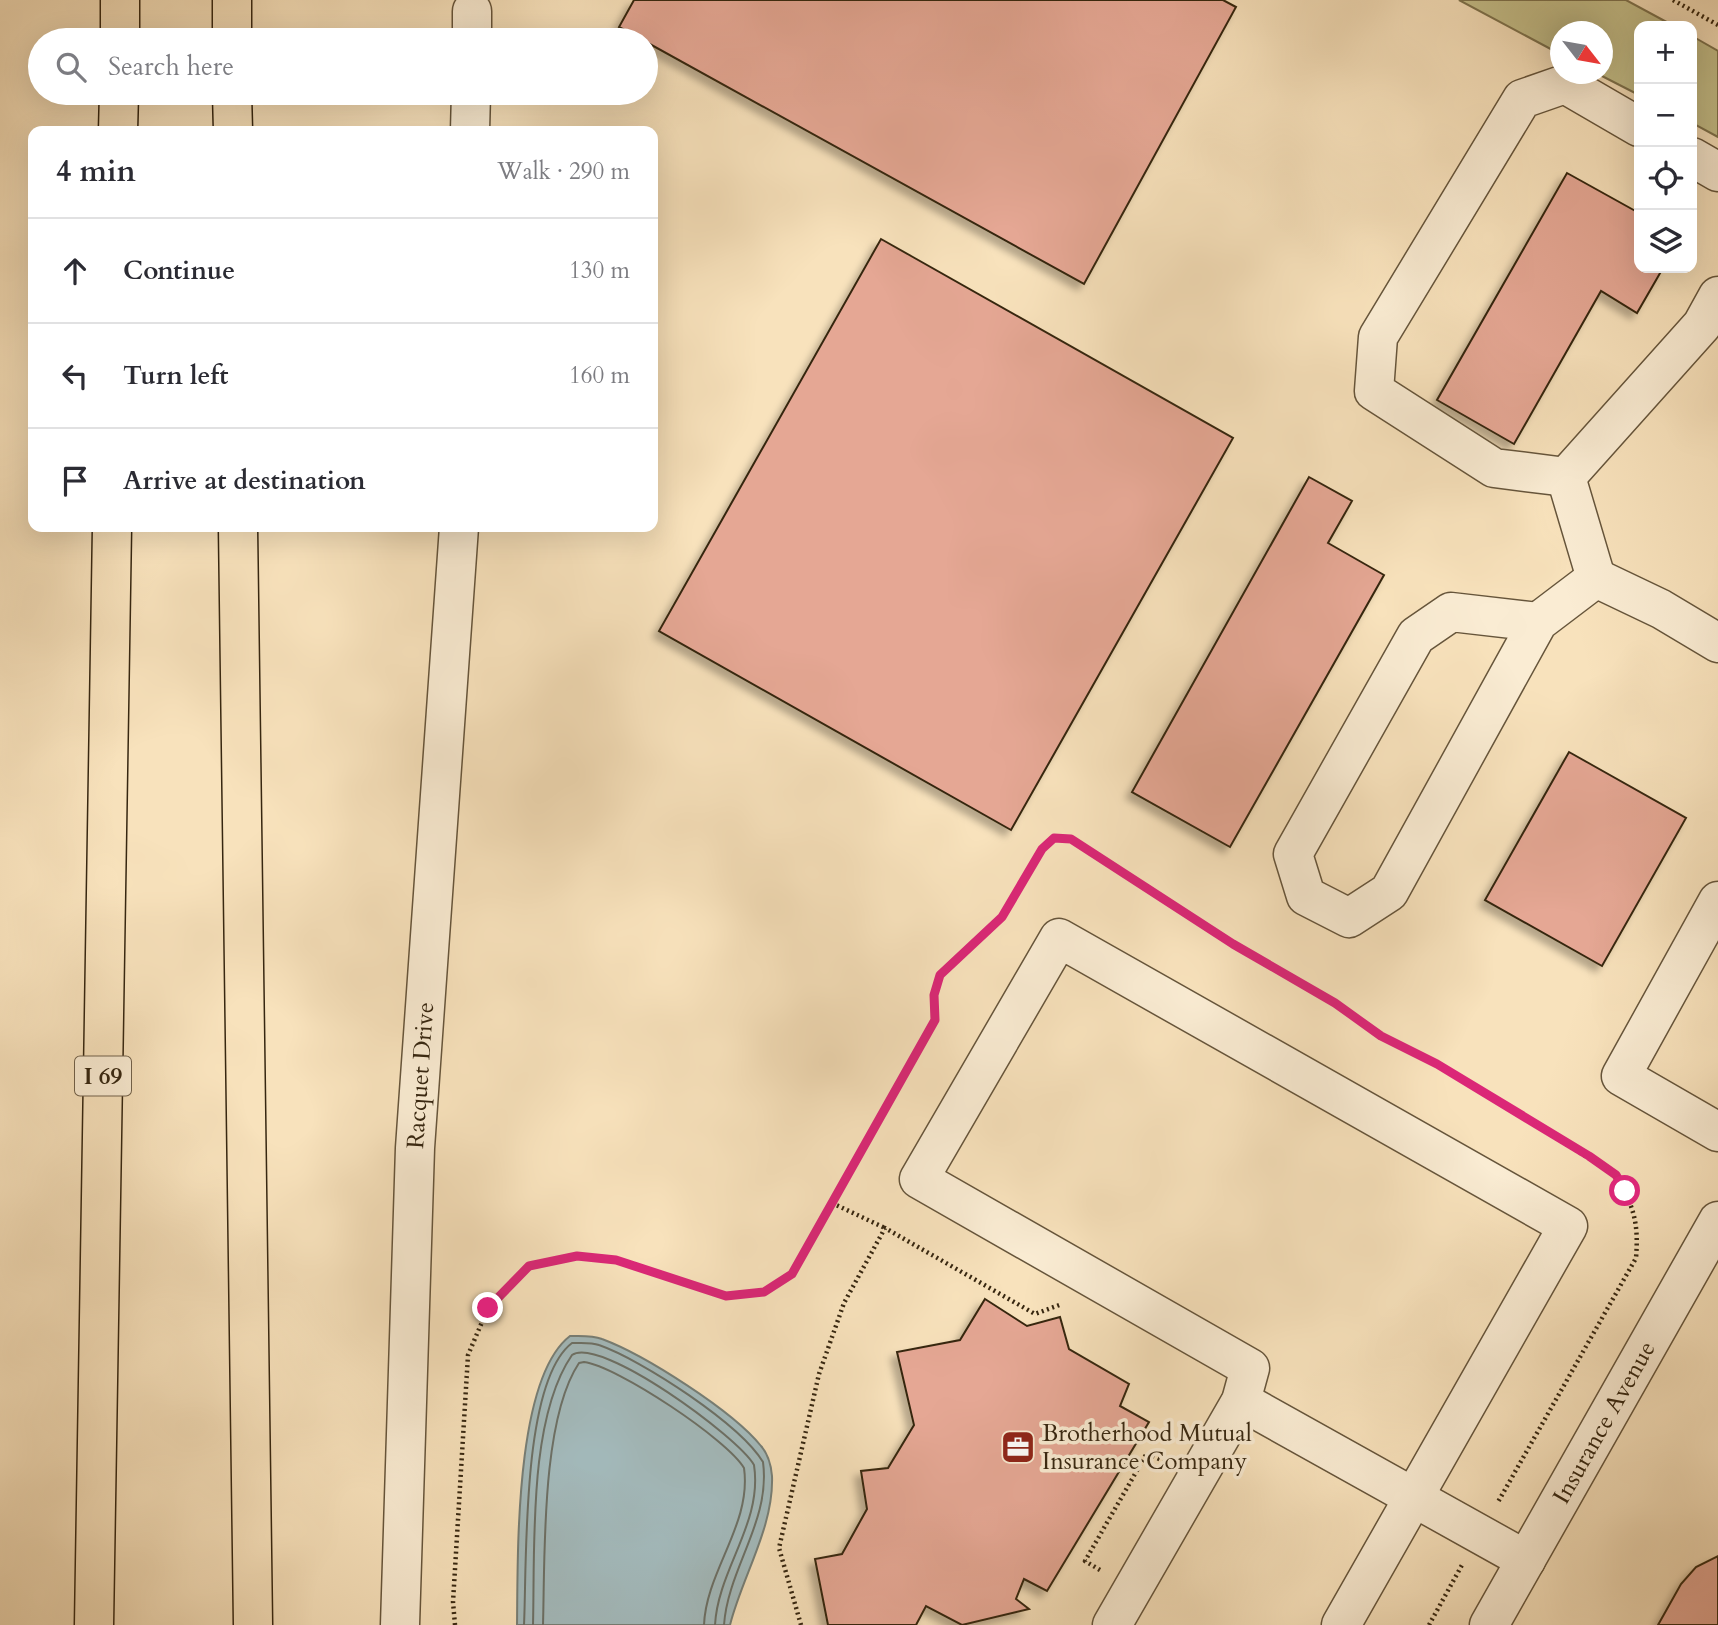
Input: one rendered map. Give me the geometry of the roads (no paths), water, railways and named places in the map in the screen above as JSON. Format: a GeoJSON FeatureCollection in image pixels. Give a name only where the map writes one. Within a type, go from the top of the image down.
{"type":"FeatureCollection","features":[{"type":"Feature","properties":{"kind":"highway"},"geometry":{"type":"LineString","coordinates":[[120,28],[121,0]]}},
{"type":"Feature","properties":{"kind":"highway"},"geometry":{"type":"LineString","coordinates":[[232,0],[232,28]]}},
{"type":"Feature","properties":{"kind":"highway"},"geometry":{"type":"LineString","coordinates":[[118,126],[119,105]]}},
{"type":"Feature","properties":{"kind":"highway"},"geometry":{"type":"LineString","coordinates":[[232,105],[233,126]]}},
{"type":"Feature","properties":{"kind":"highway","name":"I 69"},"geometry":{"type":"LineString","coordinates":[[94,1625],[112,532]]}},
{"type":"Feature","properties":{"kind":"highway"},"geometry":{"type":"LineString","coordinates":[[238,532],[253,1625]]}},
{"type":"Feature","properties":{"kind":"street"},"geometry":{"type":"LineString","coordinates":[[1566,477],[1494,468],[1374,391],[1378,337],[1522,99],[1565,84],[1634,124]]}},
{"type":"Feature","properties":{"kind":"street"},"geometry":{"type":"LineString","coordinates":[[470,126],[471,105]]}},
{"type":"Feature","properties":{"kind":"street"},"geometry":{"type":"LineString","coordinates":[[1697,160],[1718,172]]}},
{"type":"Feature","properties":{"kind":"street"},"geometry":{"type":"LineString","coordinates":[[1566,477],[1702,325],[1718,296]]}},
{"type":"Feature","properties":{"kind":"street"},"geometry":{"type":"LineString","coordinates":[[1566,477],[1597,578],[1661,609],[1718,643]]}},
{"type":"Feature","properties":{"kind":"street","name":"Racquet Drive"},"geometry":{"type":"LineString","coordinates":[[400,1625],[415,1148],[459,532]]}},
{"type":"Feature","properties":{"kind":"street"},"geometry":{"type":"LineString","coordinates":[[1538,622],[1451,612],[1416,636],[1293,854],[1306,896],[1349,918],[1389,892],[1538,622],[1597,578]]}},
{"type":"Feature","properties":{"kind":"street"},"geometry":{"type":"LineString","coordinates":[[1718,901],[1621,1076],[1718,1132]]}},
{"type":"Feature","properties":{"kind":"street"},"geometry":{"type":"LineString","coordinates":[[1112,1625],[1241,1401],[1250,1368],[919,1179],[1059,938],[1568,1226],[1341,1625]]}},
{"type":"Feature","properties":{"kind":"street","name":"Insurance Avenue"},"geometry":{"type":"LineString","coordinates":[[1489,1625],[1718,1221]]}},
{"type":"Feature","properties":{"kind":"street"},"geometry":{"type":"LineString","coordinates":[[1241,1401],[1526,1560]]}},
{"type":"Feature","properties":{"kind":"water"},"geometry":{"type":"Polygon","coordinates":[[[570,1336],[602,1339],[664,1371],[730,1417],[748,1432],[766,1453],[772,1476],[768,1514],[730,1625],[517,1625],[519,1515],[529,1428],[538,1390],[552,1358],[570,1336]]]}},
{"type":"Feature","properties":{"kind":"place","name":"Brotherhood Mutual Insurance Company"},"geometry":{"type":"Point","coordinates":[1018,1447]}}]}
